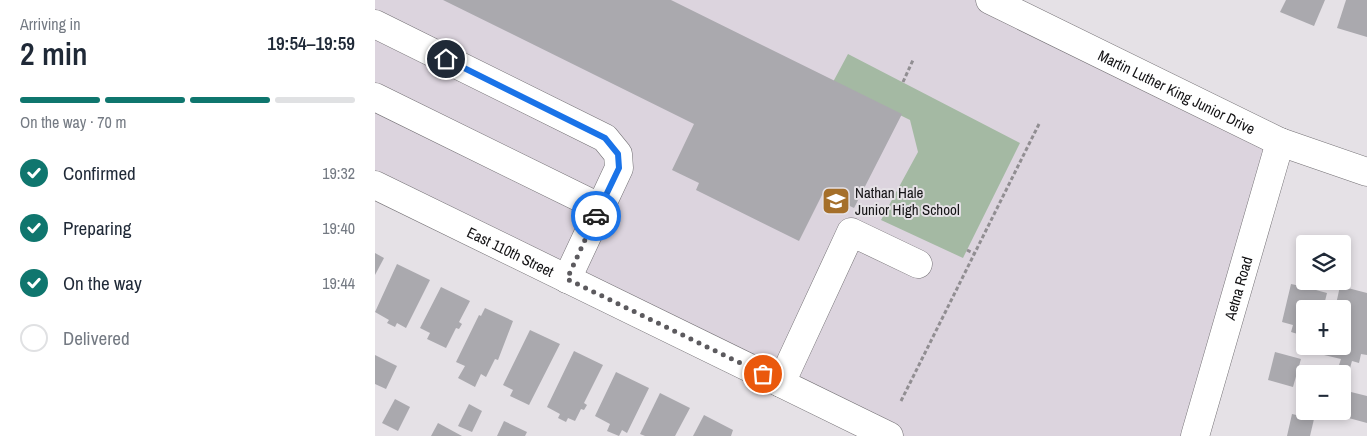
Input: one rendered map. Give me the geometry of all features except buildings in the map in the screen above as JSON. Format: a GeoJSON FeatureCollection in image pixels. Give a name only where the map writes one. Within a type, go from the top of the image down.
{"type":"FeatureCollection","features":[{"type":"Feature","properties":{"kind":"street","name":"Martin Luther King Junior Drive"},"geometry":{"type":"LineString","coordinates":[[990,0],[1280,142],[1367,172]]}},
{"type":"Feature","properties":{"kind":"street"},"geometry":{"type":"LineString","coordinates":[[375,24],[605,138],[618,154],[619,168],[567,279]]}},
{"type":"Feature","properties":{"kind":"street"},"geometry":{"type":"LineString","coordinates":[[375,97],[601,208]]}},
{"type":"Feature","properties":{"kind":"street","name":"Aetna Road"},"geometry":{"type":"LineString","coordinates":[[1195,436],[1280,142]]}},
{"type":"Feature","properties":{"kind":"street","name":"East 110th Street"},"geometry":{"type":"LineString","coordinates":[[375,185],[889,436]]}},
{"type":"Feature","properties":{"kind":"street"},"geometry":{"type":"LineString","coordinates":[[781,383],[851,232],[918,264]]}},
{"type":"Feature","properties":{"kind":"path"},"geometry":{"type":"LineString","coordinates":[[903,82],[913,60]]}},
{"type":"Feature","properties":{"kind":"path"},"geometry":{"type":"LineString","coordinates":[[901,401],[1040,122]]}},
{"type":"Feature","properties":{"kind":"path"},"geometry":{"type":"LineString","coordinates":[[967,250],[975,254]]}},
{"type":"Feature","properties":{"kind":"shaded area","name":"Nathan Hale Junior High School"},"geometry":{"type":"Polygon","coordinates":[[[375,0],[990,0],[1280,142],[1195,436],[889,436],[375,185],[375,0]]]}},
{"type":"Feature","properties":{"kind":"green space"},"geometry":{"type":"Polygon","coordinates":[[[848,54],[1020,143],[963,258],[881,220],[918,152],[910,120],[833,82],[848,54]]]}},
{"type":"Feature","properties":{"kind":"way so far"},"geometry":{"type":"LineString","coordinates":[[596,216],[567,279],[763,374]]}},
{"type":"Feature","properties":{"kind":"place","name":"Nathan Hale Junior High School"},"geometry":{"type":"Point","coordinates":[836,201]}},
{"type":"Feature","properties":{"kind":"route"},"geometry":{"type":"LineString","coordinates":[[446,59],[605,138],[618,154],[619,168],[596,216]]}}]}
